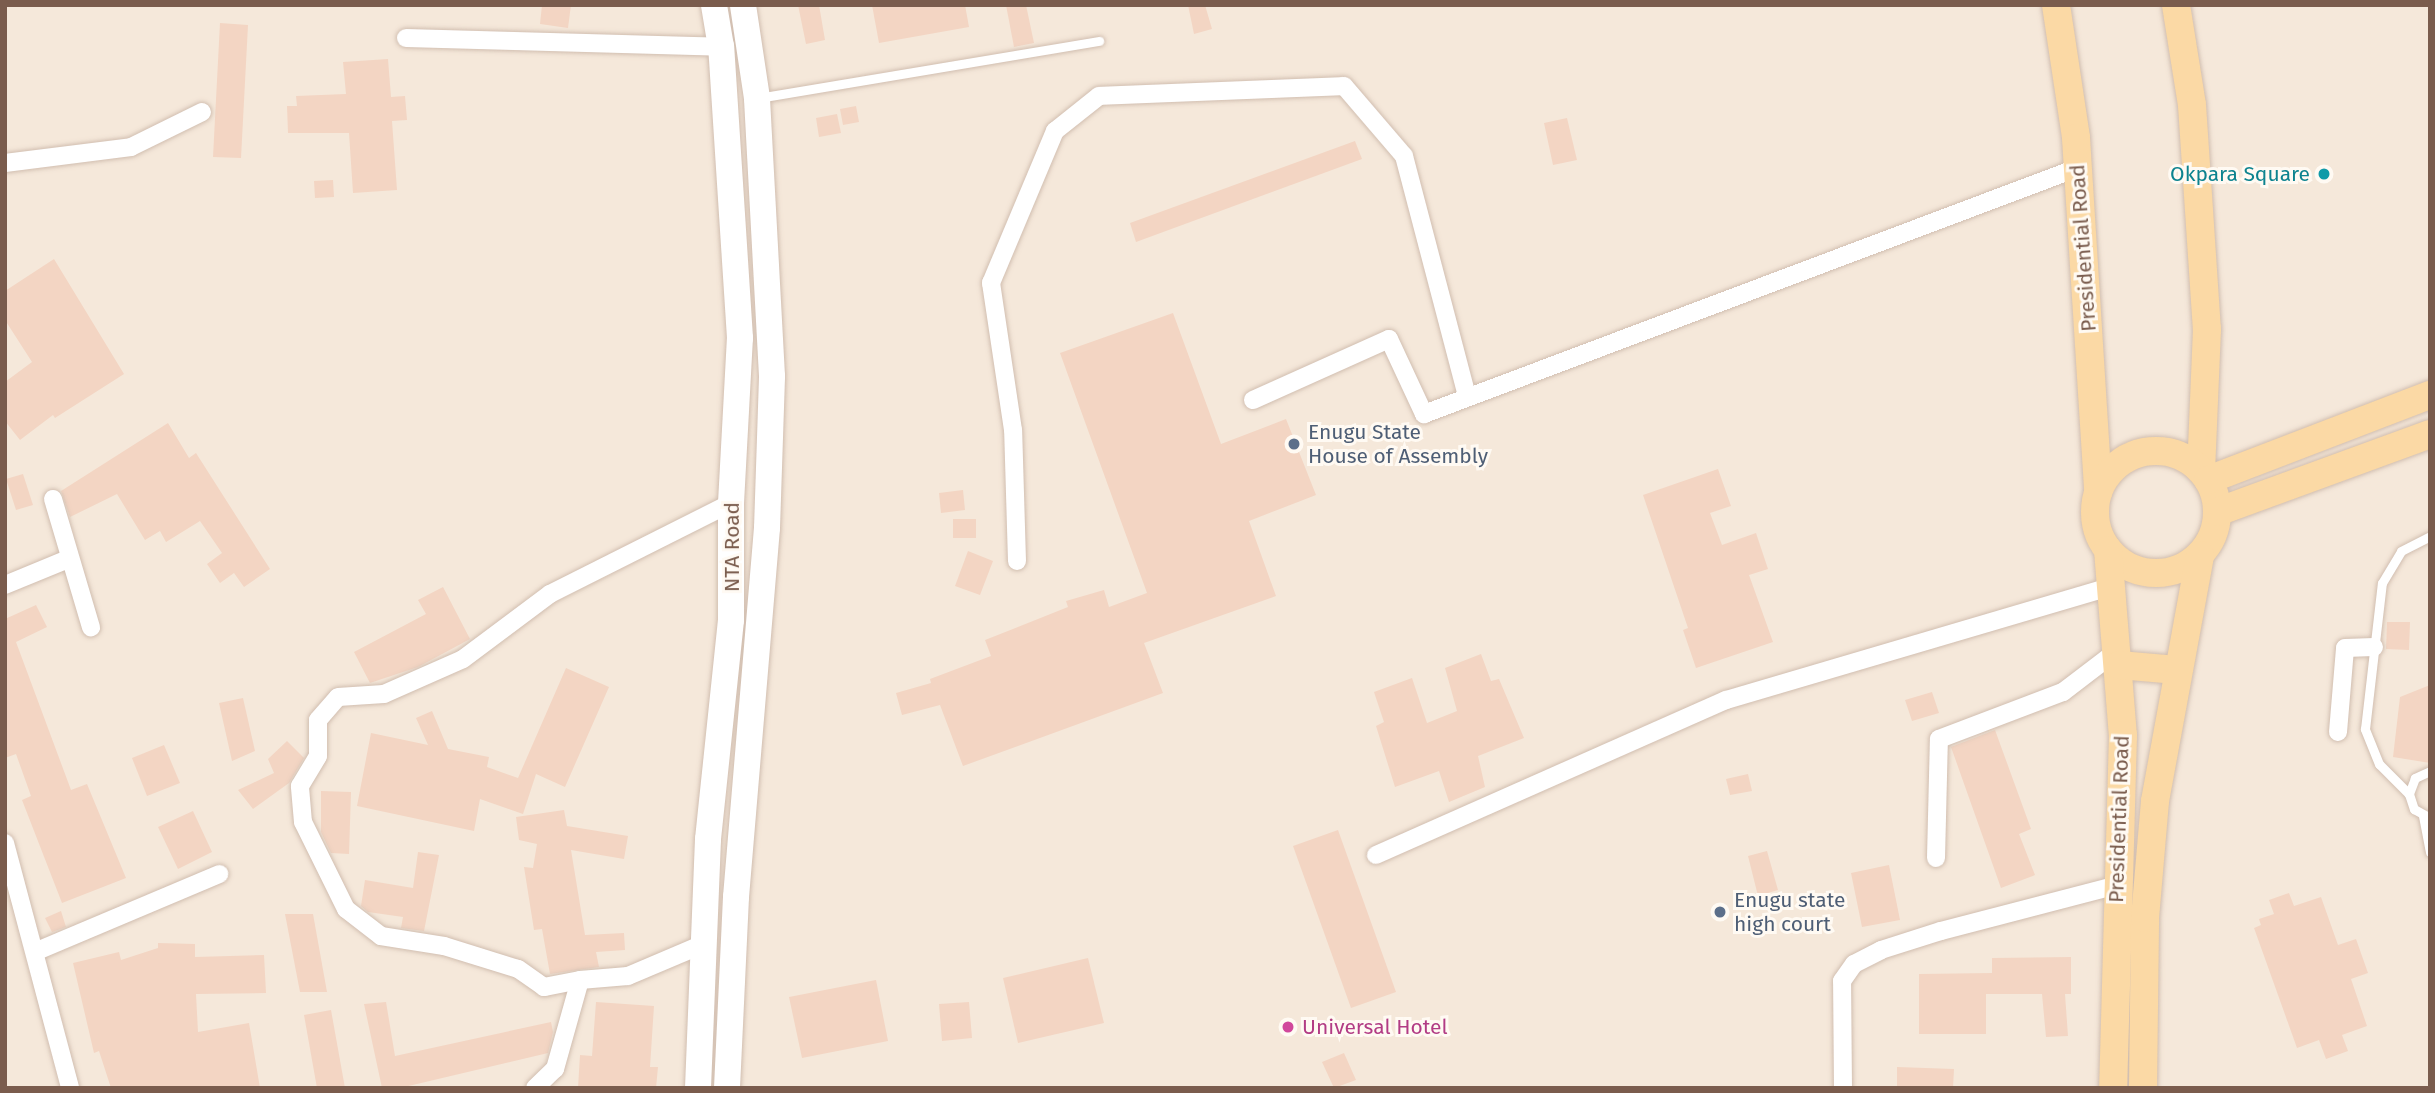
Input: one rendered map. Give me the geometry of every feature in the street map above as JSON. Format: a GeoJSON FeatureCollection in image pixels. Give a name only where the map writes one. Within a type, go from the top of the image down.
{"type":"FeatureCollection","features":[{"type":"Feature","properties":{"kind":"main road","name":"NTA Road"},"geometry":{"type":"LineString","coordinates":[[698,1088],[701,945],[731,620],[731,503],[740,338],[721,47],[714,5]]}},
{"type":"Feature","properties":{"kind":"main road","name":"NTA Road"},"geometry":{"type":"LineString","coordinates":[[727,1088],[736,897],[767,528],[772,376],[757,98],[743,5]]}},
{"type":"Feature","properties":{"kind":"main road","name":"Presidential Road"},"geometry":{"type":"LineString","coordinates":[[2056,5],[2077,168],[2098,492]]}},
{"type":"Feature","properties":{"kind":"main road"},"geometry":{"type":"LineString","coordinates":[[2176,5],[2192,105],[2207,328],[2204,475],[2217,512],[2213,536],[2200,555],[2186,565],[2153,573],[2121,562],[2108,550],[2097,528],[2098,492],[2116,467],[2143,452],[2164,452],[2204,475],[2430,396]]}},
{"type":"Feature","properties":{"kind":"main road"},"geometry":{"type":"LineString","coordinates":[[2217,512],[2430,434]]}},
{"type":"Feature","properties":{"kind":"main road","name":"Presidential Road"},"geometry":{"type":"LineString","coordinates":[[2108,550],[2123,735],[2113,1088]]}},
{"type":"Feature","properties":{"kind":"main road","name":"Presidential Road"},"geometry":{"type":"LineString","coordinates":[[2143,1088],[2147,881],[2177,670],[2200,555]]}},
{"type":"Feature","properties":{"kind":"main road"},"geometry":{"type":"LineString","coordinates":[[2118,658],[2177,670]]}},
{"type":"Feature","properties":{"kind":"street"},"geometry":{"type":"LineString","coordinates":[[406,38],[721,47]]}},
{"type":"Feature","properties":{"kind":"street"},"geometry":{"type":"LineString","coordinates":[[1017,561],[1013,430],[991,283],[1055,131],[1099,96],[1344,86],[1404,156],[1466,396]]}},
{"type":"Feature","properties":{"kind":"street"},"geometry":{"type":"LineString","coordinates":[[5,163],[131,147],[202,112]]}},
{"type":"Feature","properties":{"kind":"street"},"geometry":{"type":"LineString","coordinates":[[1253,400],[1389,339],[1424,414],[2077,168]]}},
{"type":"Feature","properties":{"kind":"street"},"geometry":{"type":"LineString","coordinates":[[53,499],[68,559],[91,627]]}},
{"type":"Feature","properties":{"kind":"street"},"geometry":{"type":"LineString","coordinates":[[701,945],[628,976],[580,980],[544,987],[518,969],[444,946],[381,936],[346,909],[303,822],[300,786],[318,755],[318,720],[338,697],[384,694],[463,659],[550,594],[731,503]]}},
{"type":"Feature","properties":{"kind":"street"},"geometry":{"type":"LineString","coordinates":[[5,585],[68,559]]}},
{"type":"Feature","properties":{"kind":"street"},"geometry":{"type":"LineString","coordinates":[[1377,855],[1726,700],[2111,587]]}},
{"type":"Feature","properties":{"kind":"street"},"geometry":{"type":"LineString","coordinates":[[2338,732],[2345,648],[2374,647]]}},
{"type":"Feature","properties":{"kind":"street"},"geometry":{"type":"LineString","coordinates":[[1936,858],[1939,739],[2063,692],[2118,658]]}},
{"type":"Feature","properties":{"kind":"street"},"geometry":{"type":"LineString","coordinates":[[5,843],[37,951],[70,1088]]}},
{"type":"Feature","properties":{"kind":"street"},"geometry":{"type":"LineString","coordinates":[[37,951],[219,874]]}},
{"type":"Feature","properties":{"kind":"street"},"geometry":{"type":"LineString","coordinates":[[1843,1088],[1842,981],[1854,964],[1881,950],[1941,931],[2117,886]]}},
{"type":"Feature","properties":{"kind":"street"},"geometry":{"type":"LineString","coordinates":[[536,1088],[555,1069],[580,980]]}},
{"type":"Feature","properties":{"kind":"lane"},"geometry":{"type":"LineString","coordinates":[[757,98],[1099,41]]}},
{"type":"Feature","properties":{"kind":"lane"},"geometry":{"type":"LineString","coordinates":[[2430,536],[2402,551],[2387,569],[2374,647],[2365,729],[2379,764],[2409,794],[2412,806],[2426,817],[2430,852]]}},
{"type":"Feature","properties":{"kind":"lane"},"geometry":{"type":"LineString","coordinates":[[2409,794],[2415,778],[2430,771]]}},
{"type":"Feature","properties":{"kind":"shaded area"},"geometry":{"type":"Polygon","coordinates":[[[5,5],[2430,5],[2430,1088],[5,1088],[5,5]]]}},
{"type":"Feature","properties":{"kind":"building"},"geometry":{"type":"Polygon","coordinates":[[[542,5],[571,5],[568,28],[540,24],[542,5]]]}},
{"type":"Feature","properties":{"kind":"building"},"geometry":{"type":"Polygon","coordinates":[[[798,5],[819,5],[825,40],[806,44],[798,5]]]}},
{"type":"Feature","properties":{"kind":"building"},"geometry":{"type":"Polygon","coordinates":[[[872,5],[965,5],[969,27],[879,43],[872,5]]]}},
{"type":"Feature","properties":{"kind":"building"},"geometry":{"type":"Polygon","coordinates":[[[1006,5],[1026,5],[1034,43],[1014,47],[1006,5]]]}},
{"type":"Feature","properties":{"kind":"building"},"geometry":{"type":"Polygon","coordinates":[[[1188,5],[1205,5],[1212,29],[1194,34],[1188,5]]]}},
{"type":"Feature","properties":{"kind":"building"},"geometry":{"type":"Polygon","coordinates":[[[220,23],[248,25],[241,158],[213,157],[220,23]]]}},
{"type":"Feature","properties":{"kind":"building"},"geometry":{"type":"Polygon","coordinates":[[[388,59],[391,97],[405,96],[407,120],[392,121],[397,190],[353,193],[349,133],[288,133],[287,106],[297,106],[296,96],[346,94],[343,62],[388,59]]]}},
{"type":"Feature","properties":{"kind":"building"},"geometry":{"type":"Polygon","coordinates":[[[856,106],[859,122],[843,125],[840,109],[856,106]]]}},
{"type":"Feature","properties":{"kind":"building"},"geometry":{"type":"Polygon","coordinates":[[[837,114],[841,133],[819,137],[816,118],[837,114]]]}},
{"type":"Feature","properties":{"kind":"building"},"geometry":{"type":"Polygon","coordinates":[[[1567,118],[1577,160],[1553,165],[1544,123],[1567,118]]]}},
{"type":"Feature","properties":{"kind":"building"},"geometry":{"type":"Polygon","coordinates":[[[1355,141],[1362,159],[1136,242],[1130,223],[1355,141]]]}},
{"type":"Feature","properties":{"kind":"building"},"geometry":{"type":"Polygon","coordinates":[[[333,180],[334,197],[315,198],[314,181],[333,180]]]}},
{"type":"Feature","properties":{"kind":"building"},"geometry":{"type":"Polygon","coordinates":[[[54,259],[124,374],[55,418],[53,415],[20,440],[5,421],[5,382],[32,362],[5,320],[5,291],[54,259]]]}},
{"type":"Feature","properties":{"kind":"building"},"geometry":{"type":"Polygon","coordinates":[[[1173,313],[1221,444],[1286,419],[1316,495],[1249,521],[1276,596],[1144,643],[1163,693],[963,766],[940,705],[902,715],[896,693],[931,683],[930,679],[991,656],[985,640],[1068,607],[1066,601],[1104,590],[1109,607],[1147,593],[1060,353],[1173,313]]]}},
{"type":"Feature","properties":{"kind":"building"},"geometry":{"type":"Polygon","coordinates":[[[168,423],[189,458],[196,453],[270,569],[244,587],[234,573],[220,583],[207,564],[222,553],[200,521],[166,542],[160,531],[145,540],[117,494],[70,517],[61,491],[168,423]]]}},
{"type":"Feature","properties":{"kind":"building"},"geometry":{"type":"Polygon","coordinates":[[[1718,469],[1731,506],[1710,513],[1722,545],[1756,533],[1768,569],[1749,575],[1773,642],[1696,668],[1683,630],[1688,628],[1643,495],[1718,469]]]}},
{"type":"Feature","properties":{"kind":"building"},"geometry":{"type":"Polygon","coordinates":[[[23,474],[33,505],[16,510],[6,479],[23,474]]]}},
{"type":"Feature","properties":{"kind":"building"},"geometry":{"type":"Polygon","coordinates":[[[963,490],[965,510],[941,513],[939,493],[963,490]]]}},
{"type":"Feature","properties":{"kind":"building"},"geometry":{"type":"Polygon","coordinates":[[[953,519],[976,519],[976,538],[953,538],[953,519]]]}},
{"type":"Feature","properties":{"kind":"building"},"geometry":{"type":"Polygon","coordinates":[[[968,551],[993,561],[980,595],[955,586],[968,551]]]}},
{"type":"Feature","properties":{"kind":"building"},"geometry":{"type":"Polygon","coordinates":[[[443,587],[470,639],[418,667],[370,683],[354,652],[426,614],[418,600],[443,587]]]}},
{"type":"Feature","properties":{"kind":"building"},"geometry":{"type":"Polygon","coordinates":[[[36,605],[47,627],[16,642],[71,790],[87,784],[126,878],[62,903],[22,800],[31,796],[16,754],[5,758],[5,619],[36,605]]]}},
{"type":"Feature","properties":{"kind":"building"},"geometry":{"type":"Polygon","coordinates":[[[2387,622],[2410,622],[2409,650],[2386,649],[2387,622]]]}},
{"type":"Feature","properties":{"kind":"building"},"geometry":{"type":"Polygon","coordinates":[[[1481,654],[1491,681],[1499,679],[1524,738],[1478,756],[1485,787],[1449,802],[1439,771],[1395,787],[1376,726],[1384,722],[1374,692],[1412,678],[1427,723],[1457,711],[1445,668],[1481,654]]]}},
{"type":"Feature","properties":{"kind":"building"},"geometry":{"type":"Polygon","coordinates":[[[566,668],[609,687],[565,787],[536,774],[523,814],[480,799],[474,831],[357,806],[371,733],[428,745],[416,718],[432,711],[448,749],[489,757],[487,767],[518,778],[566,668]]]}},
{"type":"Feature","properties":{"kind":"building"},"geometry":{"type":"Polygon","coordinates":[[[2430,685],[2430,763],[2393,757],[2400,697],[2430,685]]]}},
{"type":"Feature","properties":{"kind":"building"},"geometry":{"type":"Polygon","coordinates":[[[1932,692],[1939,713],[1912,721],[1905,700],[1932,692]]]}},
{"type":"Feature","properties":{"kind":"building"},"geometry":{"type":"Polygon","coordinates":[[[243,698],[255,751],[232,761],[219,703],[243,698]]]}},
{"type":"Feature","properties":{"kind":"building"},"geometry":{"type":"Polygon","coordinates":[[[1995,730],[2031,829],[2019,834],[2035,875],[2001,888],[1951,747],[1995,730]]]}},
{"type":"Feature","properties":{"kind":"building"},"geometry":{"type":"Polygon","coordinates":[[[287,741],[304,758],[289,783],[253,809],[238,790],[274,773],[268,759],[287,741]]]}},
{"type":"Feature","properties":{"kind":"building"},"geometry":{"type":"Polygon","coordinates":[[[164,745],[180,783],[147,796],[132,758],[164,745]]]}},
{"type":"Feature","properties":{"kind":"building"},"geometry":{"type":"Polygon","coordinates":[[[1748,774],[1752,791],[1730,795],[1726,779],[1748,774]]]}},
{"type":"Feature","properties":{"kind":"building"},"geometry":{"type":"Polygon","coordinates":[[[321,791],[351,792],[349,854],[331,853],[321,832],[321,791]]]}},
{"type":"Feature","properties":{"kind":"building"},"geometry":{"type":"Polygon","coordinates":[[[564,810],[567,826],[628,836],[624,859],[571,850],[585,935],[624,933],[625,950],[596,952],[599,967],[550,974],[542,929],[534,930],[524,867],[533,868],[537,844],[519,840],[516,817],[564,810]]]}},
{"type":"Feature","properties":{"kind":"building"},"geometry":{"type":"Polygon","coordinates":[[[193,811],[212,852],[178,869],[158,827],[193,811]]]}},
{"type":"Feature","properties":{"kind":"building"},"geometry":{"type":"Polygon","coordinates":[[[1338,830],[1396,992],[1351,1008],[1293,846],[1338,830]]]}},
{"type":"Feature","properties":{"kind":"building"},"geometry":{"type":"Polygon","coordinates":[[[1767,851],[1778,890],[1758,896],[1748,856],[1767,851]]]}},
{"type":"Feature","properties":{"kind":"building"},"geometry":{"type":"Polygon","coordinates":[[[418,852],[439,855],[424,931],[401,928],[403,917],[368,912],[361,906],[365,880],[413,888],[418,852]]]}},
{"type":"Feature","properties":{"kind":"building"},"geometry":{"type":"Polygon","coordinates":[[[1889,865],[1900,920],[1862,927],[1851,873],[1889,865]]]}},
{"type":"Feature","properties":{"kind":"building"},"geometry":{"type":"Polygon","coordinates":[[[2289,893],[2294,906],[2321,897],[2338,945],[2356,939],[2368,973],[2351,979],[2367,1026],[2342,1035],[2348,1051],[2326,1059],[2319,1040],[2297,1048],[2254,928],[2261,925],[2259,919],[2274,914],[2269,900],[2289,893]]]}},
{"type":"Feature","properties":{"kind":"building"},"geometry":{"type":"Polygon","coordinates":[[[61,911],[66,927],[52,932],[45,918],[61,911]]]}},
{"type":"Feature","properties":{"kind":"building"},"geometry":{"type":"Polygon","coordinates":[[[285,914],[313,914],[327,992],[300,992],[285,914]]]}},
{"type":"Feature","properties":{"kind":"building"},"geometry":{"type":"Polygon","coordinates":[[[158,943],[195,944],[195,957],[264,955],[266,993],[196,994],[198,1032],[249,1023],[260,1088],[111,1088],[99,1051],[94,1053],[73,963],[119,952],[121,960],[158,948],[158,943]]]}},
{"type":"Feature","properties":{"kind":"building"},"geometry":{"type":"Polygon","coordinates":[[[2071,957],[2071,994],[2065,994],[2068,1036],[2046,1037],[2042,994],[1986,994],[1986,1034],[1919,1034],[1919,974],[1992,973],[1992,958],[2071,957]]]}},
{"type":"Feature","properties":{"kind":"building"},"geometry":{"type":"Polygon","coordinates":[[[1088,958],[1104,1023],[1018,1043],[1003,978],[1088,958]]]}},
{"type":"Feature","properties":{"kind":"building"},"geometry":{"type":"Polygon","coordinates":[[[876,980],[888,1041],[802,1058],[789,997],[876,980]]]}},
{"type":"Feature","properties":{"kind":"building"},"geometry":{"type":"Polygon","coordinates":[[[386,1002],[395,1056],[551,1022],[553,1032],[548,1053],[400,1088],[382,1088],[364,1004],[386,1002]]]}},
{"type":"Feature","properties":{"kind":"building"},"geometry":{"type":"Polygon","coordinates":[[[596,1002],[654,1006],[650,1067],[658,1067],[656,1088],[578,1088],[580,1055],[592,1056],[596,1002]]]}},
{"type":"Feature","properties":{"kind":"building"},"geometry":{"type":"Polygon","coordinates":[[[969,1002],[972,1038],[942,1041],[939,1004],[969,1002]]]}},
{"type":"Feature","properties":{"kind":"building"},"geometry":{"type":"Polygon","coordinates":[[[331,1010],[345,1088],[317,1088],[304,1015],[331,1010]]]}},
{"type":"Feature","properties":{"kind":"building"},"geometry":{"type":"Polygon","coordinates":[[[1344,1053],[1356,1080],[1334,1088],[1322,1062],[1344,1053]]]}},
{"type":"Feature","properties":{"kind":"building"},"geometry":{"type":"Polygon","coordinates":[[[1897,1067],[1954,1069],[1953,1088],[1897,1088],[1897,1067]]]}},
{"type":"Feature","properties":{"kind":"place","name":"Okpara Square"},"geometry":{"type":"Point","coordinates":[2324,174]}},
{"type":"Feature","properties":{"kind":"place","name":"Enugu State House of Assembly"},"geometry":{"type":"Point","coordinates":[1294,444]}},
{"type":"Feature","properties":{"kind":"place","name":"Enugu state high court"},"geometry":{"type":"Point","coordinates":[1720,912]}},
{"type":"Feature","properties":{"kind":"place","name":"Universal Hotel"},"geometry":{"type":"Point","coordinates":[1288,1027]}}]}
